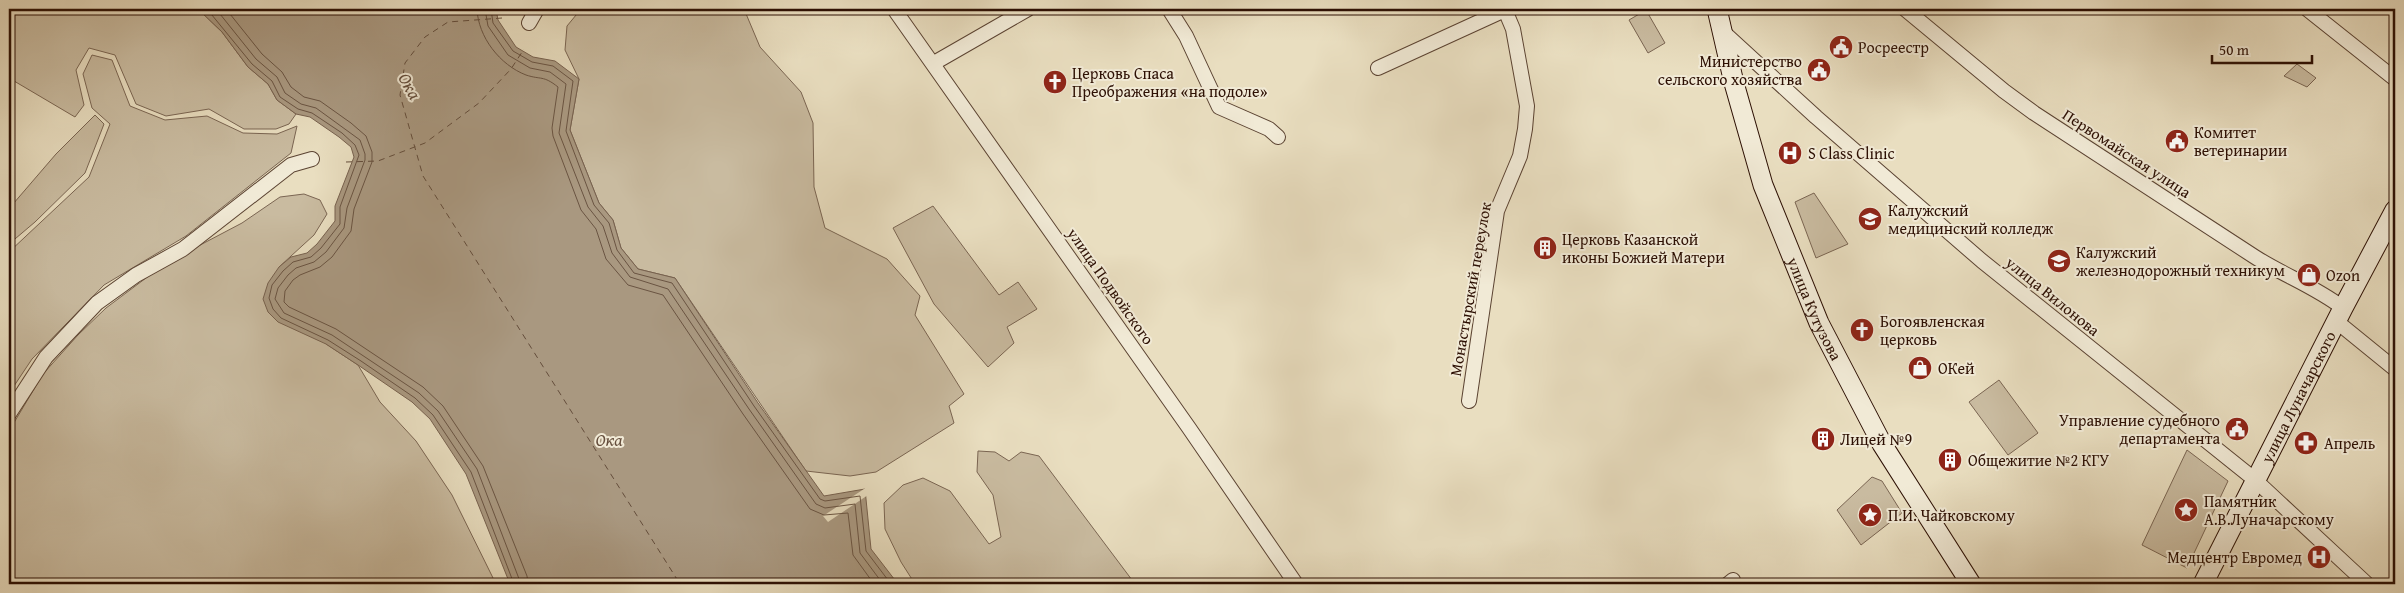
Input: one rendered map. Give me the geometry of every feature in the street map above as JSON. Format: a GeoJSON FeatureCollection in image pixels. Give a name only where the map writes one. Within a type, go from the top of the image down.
{"type":"FeatureCollection","features":[{"type":"Feature","properties":{"kind":"main road","name":"улица Кутузова"},"geometry":{"type":"LineString","coordinates":[[1718,9],[1722,31],[1763,185],[1819,323],[1882,444],[1971,584]]}},
{"type":"Feature","properties":{"kind":"main road","name":"улица Луначарского"},"geometry":{"type":"LineString","coordinates":[[2203,584],[2339,314],[2395,210]]}},
{"type":"Feature","properties":{"kind":"street"},"geometry":{"type":"LineString","coordinates":[[529,24],[537,9]]}},
{"type":"Feature","properties":{"kind":"street","name":"улица Подвойского"},"geometry":{"type":"LineString","coordinates":[[894,9],[934,63],[1296,584]]}},
{"type":"Feature","properties":{"kind":"street"},"geometry":{"type":"LineString","coordinates":[[934,63],[1028,9]]}},
{"type":"Feature","properties":{"kind":"street"},"geometry":{"type":"LineString","coordinates":[[1169,9],[1186,36],[1219,107],[1269,129],[1278,137]]}},
{"type":"Feature","properties":{"kind":"street","name":"Первомайская улица"},"geometry":{"type":"LineString","coordinates":[[1905,9],[2034,114],[2255,257],[2281,273],[2327,296],[2339,314],[2395,369]]}},
{"type":"Feature","properties":{"kind":"street"},"geometry":{"type":"LineString","coordinates":[[2307,9],[2395,79]]}},
{"type":"Feature","properties":{"kind":"street"},"geometry":{"type":"LineString","coordinates":[[1378,68],[1506,10]]}},
{"type":"Feature","properties":{"kind":"street","name":"Монастырский переулок"},"geometry":{"type":"LineString","coordinates":[[1469,401],[1497,211],[1520,156],[1525,129],[1527,106],[1513,29],[1506,10]]}},
{"type":"Feature","properties":{"kind":"street","name":"улица Вилонова"},"geometry":{"type":"LineString","coordinates":[[1722,31],[1816,117],[1982,261],[2254,480],[2367,584]]}},
{"type":"Feature","properties":{"kind":"street"},"geometry":{"type":"LineString","coordinates":[[9,414],[46,357],[97,303],[136,275],[183,249],[292,165],[312,159]]}},
{"type":"Feature","properties":{"kind":"shaded area"},"geometry":{"type":"Polygon","coordinates":[[[9,9],[198,9],[222,32],[248,67],[268,84],[277,100],[296,114],[289,124],[276,129],[244,129],[209,109],[166,116],[136,104],[115,55],[89,48],[76,70],[84,105],[75,117],[9,78],[9,9]]]}},
{"type":"Feature","properties":{"kind":"shaded area"},"geometry":{"type":"Polygon","coordinates":[[[581,9],[744,9],[760,47],[801,92],[813,123],[814,187],[825,228],[887,259],[920,296],[915,315],[964,394],[949,406],[954,423],[876,472],[850,476],[806,471],[675,278],[638,269],[621,248],[613,220],[599,203],[570,130],[579,79],[565,50],[567,26],[581,9]]]}},
{"type":"Feature","properties":{"kind":"shaded area"},"geometry":{"type":"Polygon","coordinates":[[[1646,10],[1665,43],[1648,53],[1629,20],[1646,10]]]}},
{"type":"Feature","properties":{"kind":"shaded area"},"geometry":{"type":"Polygon","coordinates":[[[92,55],[112,60],[130,106],[165,120],[207,116],[243,133],[277,134],[297,126],[291,153],[186,236],[104,285],[32,359],[10,392],[9,252],[89,177],[110,124],[92,108],[83,74],[92,55]]]}},
{"type":"Feature","properties":{"kind":"shaded area"},"geometry":{"type":"Polygon","coordinates":[[[2297,64],[2316,78],[2307,87],[2284,76],[2297,64]]]}},
{"type":"Feature","properties":{"kind":"shaded area"},"geometry":{"type":"Polygon","coordinates":[[[95,115],[104,124],[85,173],[35,222],[9,244],[9,203],[13,204],[56,154],[95,115]]]}},
{"type":"Feature","properties":{"kind":"shaded area"},"geometry":{"type":"Polygon","coordinates":[[[1814,193],[1848,244],[1816,258],[1795,202],[1814,193]]]}},
{"type":"Feature","properties":{"kind":"shaded area"},"geometry":{"type":"Polygon","coordinates":[[[304,194],[320,200],[327,214],[314,235],[279,267],[326,344],[358,365],[380,402],[416,441],[452,495],[496,584],[9,584],[9,431],[43,374],[78,335],[106,308],[166,263],[242,223],[280,197],[304,194]]]}},
{"type":"Feature","properties":{"kind":"shaded area"},"geometry":{"type":"Polygon","coordinates":[[[933,206],[999,295],[1018,282],[1037,309],[1007,327],[1014,343],[988,367],[934,304],[893,228],[933,206]]]}},
{"type":"Feature","properties":{"kind":"shaded area"},"geometry":{"type":"Polygon","coordinates":[[[1999,380],[2038,433],[2008,455],[1969,402],[1999,380]]]}},
{"type":"Feature","properties":{"kind":"shaded area"},"geometry":{"type":"Polygon","coordinates":[[[2187,450],[2228,481],[2187,568],[2142,545],[2187,450]]]}},
{"type":"Feature","properties":{"kind":"shaded area"},"geometry":{"type":"Polygon","coordinates":[[[978,451],[995,452],[1009,461],[1021,452],[1039,456],[1135,584],[915,584],[901,562],[885,529],[884,503],[903,485],[923,478],[950,491],[989,544],[1001,537],[993,495],[977,472],[978,451]]]}},
{"type":"Feature","properties":{"kind":"shaded area"},"geometry":{"type":"Polygon","coordinates":[[[1872,477],[1882,481],[1902,513],[1861,545],[1837,510],[1872,477]]]}},
{"type":"Feature","properties":{"kind":"water","name":"Ока"},"geometry":{"type":"Polygon","coordinates":[[[198,9],[496,9],[498,20],[516,47],[533,57],[555,61],[579,79],[570,130],[599,203],[613,220],[621,248],[638,269],[675,278],[758,403],[824,496],[865,489],[871,549],[898,584],[510,584],[466,474],[430,419],[412,402],[358,365],[326,344],[278,322],[268,312],[263,299],[268,283],[279,267],[291,257],[307,253],[317,244],[335,221],[335,206],[354,157],[351,147],[339,137],[310,117],[296,114],[277,100],[268,84],[248,67],[222,32],[198,9]]]}},
{"type":"Feature","properties":{"kind":"pier"},"geometry":{"type":"Polygon","coordinates":[[[867,487],[868,495],[828,522],[823,516],[867,487]]]}},
{"type":"Feature","properties":{"kind":"ferry route"},"geometry":{"type":"LineString","coordinates":[[502,18],[448,22],[425,37],[405,63],[400,95],[423,176],[680,584]]}},
{"type":"Feature","properties":{"kind":"ferry route"},"geometry":{"type":"LineString","coordinates":[[346,162],[378,161],[425,143],[479,103],[511,69],[524,49]]}},
{"type":"Feature","properties":{"kind":"place","name":"Росреестр"},"geometry":{"type":"Point","coordinates":[1841,47]}},
{"type":"Feature","properties":{"kind":"place","name":"Министерство сельского хозяйства"},"geometry":{"type":"Point","coordinates":[1819,70]}},
{"type":"Feature","properties":{"kind":"place","name":"Церковь Спаса Преображения «на подоле»"},"geometry":{"type":"Point","coordinates":[1055,82]}},
{"type":"Feature","properties":{"kind":"place","name":"Комитет ветеринарии"},"geometry":{"type":"Point","coordinates":[2177,141]}},
{"type":"Feature","properties":{"kind":"place","name":"S Class Clinic"},"geometry":{"type":"Point","coordinates":[1790,153]}},
{"type":"Feature","properties":{"kind":"place","name":"Калужский медицинский колледж"},"geometry":{"type":"Point","coordinates":[1870,219]}},
{"type":"Feature","properties":{"kind":"place","name":"Церковь Казанской иконы Божией Матери"},"geometry":{"type":"Point","coordinates":[1545,248]}},
{"type":"Feature","properties":{"kind":"place","name":"Калужский железнодорожный техникум"},"geometry":{"type":"Point","coordinates":[2059,261]}},
{"type":"Feature","properties":{"kind":"place","name":"Ozon"},"geometry":{"type":"Point","coordinates":[2309,275]}},
{"type":"Feature","properties":{"kind":"place","name":"Богоявленская церковь"},"geometry":{"type":"Point","coordinates":[1862,330]}},
{"type":"Feature","properties":{"kind":"place","name":"ОКей"},"geometry":{"type":"Point","coordinates":[1920,368]}},
{"type":"Feature","properties":{"kind":"place","name":"Управление судебного департамента"},"geometry":{"type":"Point","coordinates":[2237,429]}},
{"type":"Feature","properties":{"kind":"place","name":"Лицей №9"},"geometry":{"type":"Point","coordinates":[1823,439]}},
{"type":"Feature","properties":{"kind":"place","name":"Апрель"},"geometry":{"type":"Point","coordinates":[2306,443]}},
{"type":"Feature","properties":{"kind":"place","name":"Общежитие №2 КГУ"},"geometry":{"type":"Point","coordinates":[1950,460]}},
{"type":"Feature","properties":{"kind":"place","name":"Памятник А.В.Луначарскому"},"geometry":{"type":"Point","coordinates":[2186,510]}},
{"type":"Feature","properties":{"kind":"place","name":"П.И. Чайковскому"},"geometry":{"type":"Point","coordinates":[1870,515]}},
{"type":"Feature","properties":{"kind":"place","name":"Медцентр Евромед"},"geometry":{"type":"Point","coordinates":[2319,557]}}]}
